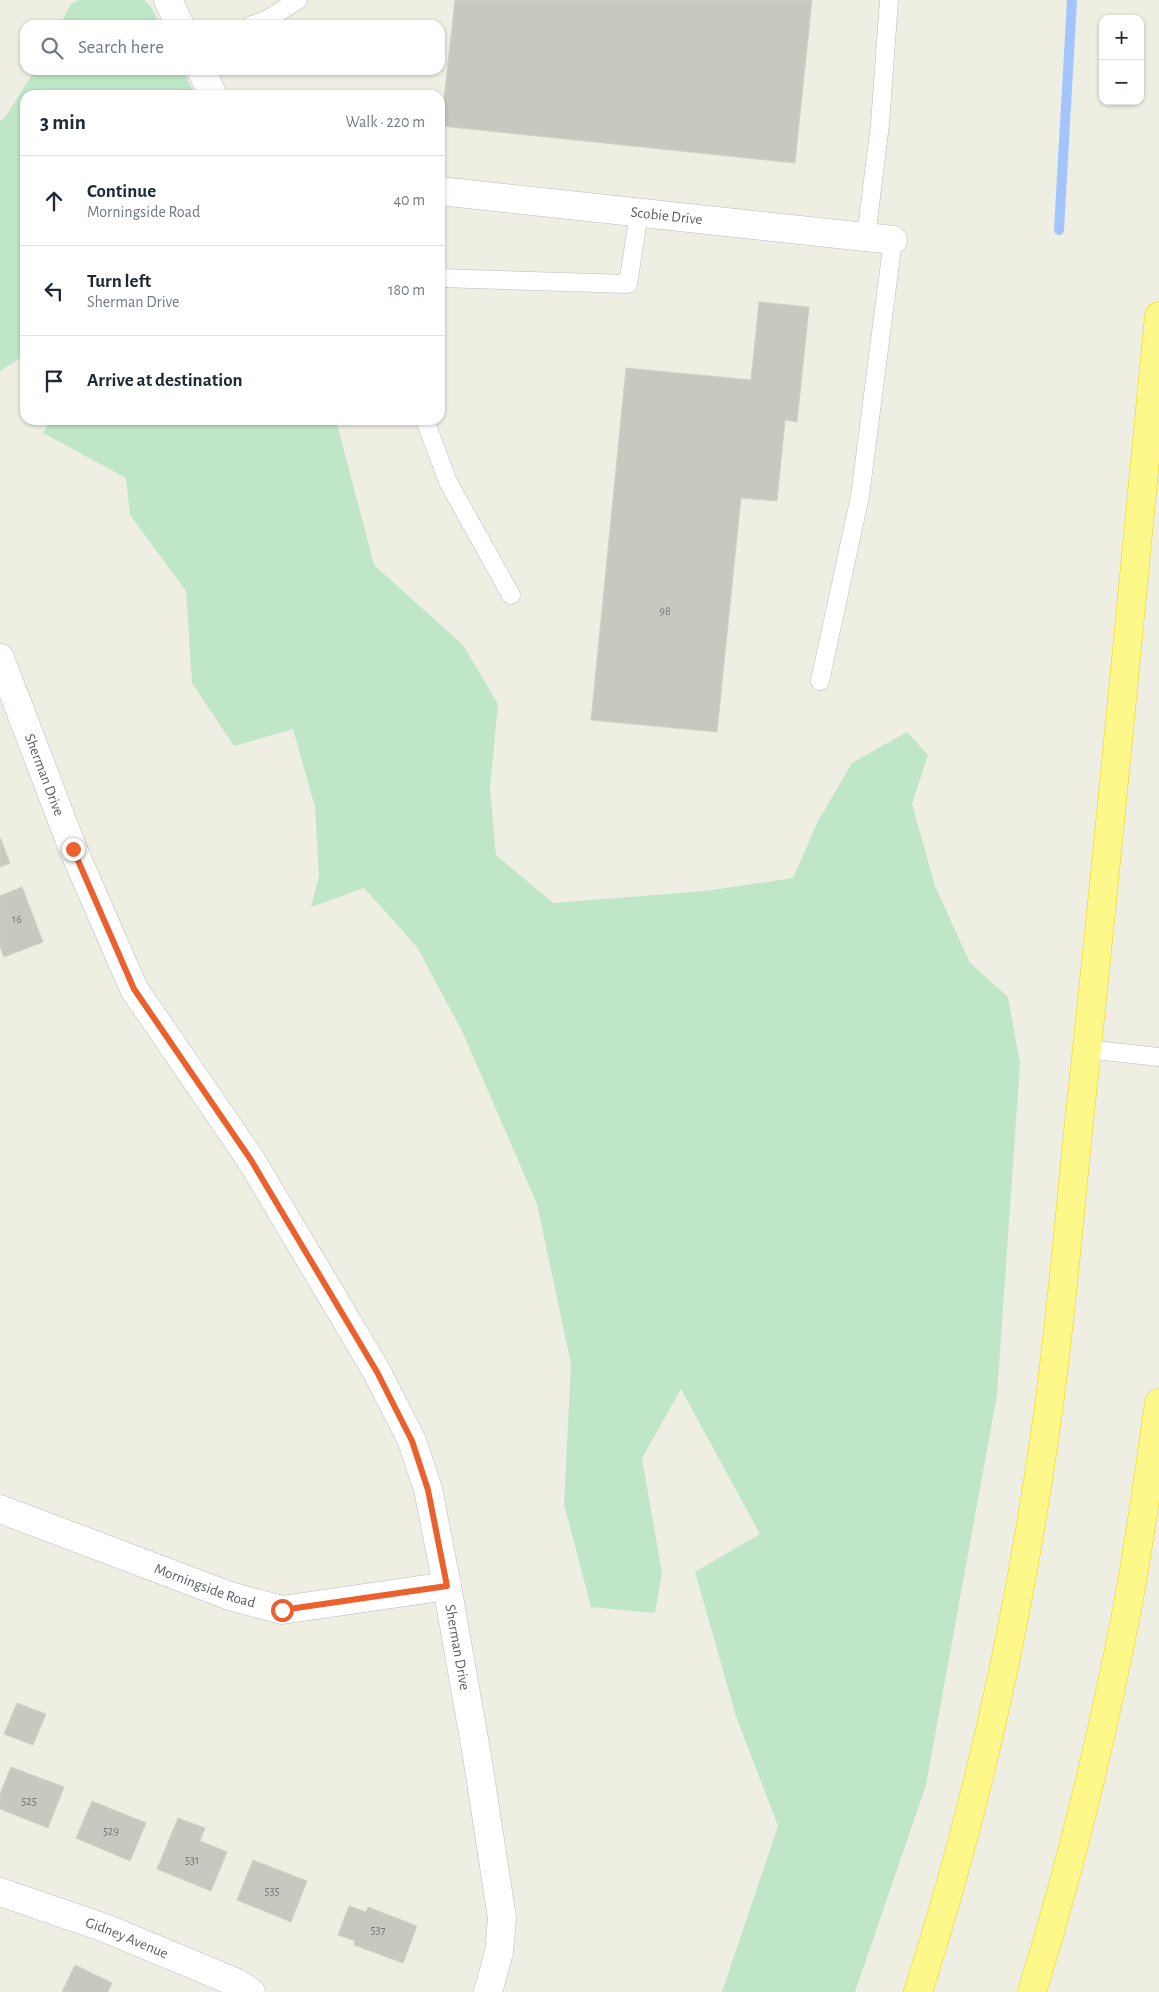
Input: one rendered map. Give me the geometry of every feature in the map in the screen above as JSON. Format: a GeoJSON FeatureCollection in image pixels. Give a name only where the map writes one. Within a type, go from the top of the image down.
{"type":"FeatureCollection","features":[{"type":"Feature","properties":{"kind":"highway"},"geometry":{"type":"LineString","coordinates":[[918,1992],[945,1906],[996,1699],[1023,1563],[1046,1424],[1087,1049],[1159,316]]}},
{"type":"Feature","properties":{"kind":"highway"},"geometry":{"type":"LineString","coordinates":[[1032,1992],[1066,1878],[1104,1720],[1137,1556],[1159,1403]]}},
{"type":"Feature","properties":{"kind":"street"},"geometry":{"type":"LineString","coordinates":[[168,0],[178,20]]}},
{"type":"Feature","properties":{"kind":"street"},"geometry":{"type":"LineString","coordinates":[[204,75],[212,90]]}},
{"type":"Feature","properties":{"kind":"street","name":"Scobie Drive"},"geometry":{"type":"LineString","coordinates":[[445,193],[893,240]]}},
{"type":"Feature","properties":{"kind":"street","name":"Sherman Drive"},"geometry":{"type":"LineString","coordinates":[[0,658],[73,849],[134,989],[251,1160],[377,1372],[412,1441],[428,1490],[447,1586],[477,1756],[502,1918],[500,1952],[488,1992]]}},
{"type":"Feature","properties":{"kind":"street","name":"Morningside Road"},"geometry":{"type":"LineString","coordinates":[[0,1509],[230,1596],[282,1610],[447,1586]]}},
{"type":"Feature","properties":{"kind":"street","name":"Gidney Avenue"},"geometry":{"type":"LineString","coordinates":[[0,1892],[105,1928],[239,1989]]}},
{"type":"Feature","properties":{"kind":"lane"},"geometry":{"type":"LineString","coordinates":[[265,20],[298,0]]}},
{"type":"Feature","properties":{"kind":"lane"},"geometry":{"type":"LineString","coordinates":[[866,237],[880,124],[890,0]]}},
{"type":"Feature","properties":{"kind":"lane"},"geometry":{"type":"LineString","coordinates":[[445,278],[628,284],[639,213]]}},
{"type":"Feature","properties":{"kind":"lane"},"geometry":{"type":"LineString","coordinates":[[820,681],[860,496],[893,240]]}},
{"type":"Feature","properties":{"kind":"lane"},"geometry":{"type":"LineString","coordinates":[[427,425],[448,482],[511,595]]}},
{"type":"Feature","properties":{"kind":"lane"},"geometry":{"type":"LineString","coordinates":[[1087,1049],[1159,1057]]}},
{"type":"Feature","properties":{"kind":"green space"},"geometry":{"type":"Polygon","coordinates":[[[79,0],[144,0],[151,7],[158,20],[63,20],[71,4],[79,0]]]}},
{"type":"Feature","properties":{"kind":"green space"},"geometry":{"type":"Polygon","coordinates":[[[32,75],[185,75],[193,90],[22,90],[32,75]]]}},
{"type":"Feature","properties":{"kind":"green space"},"geometry":{"type":"Polygon","coordinates":[[[20,94],[20,358],[0,371],[0,121],[6,116],[20,94]]]}},
{"type":"Feature","properties":{"kind":"green space"},"geometry":{"type":"Polygon","coordinates":[[[48,425],[337,425],[374,565],[463,645],[498,704],[490,788],[496,855],[553,903],[706,891],[793,878],[817,823],[852,763],[907,732],[928,755],[912,804],[935,886],[970,963],[1008,997],[1020,1063],[997,1395],[926,1785],[855,1992],[722,1992],[778,1826],[736,1716],[695,1572],[760,1534],[681,1389],[642,1458],[662,1573],[655,1613],[591,1607],[564,1504],[571,1364],[537,1204],[463,1033],[417,947],[364,888],[311,907],[319,876],[315,807],[293,729],[234,746],[192,683],[186,591],[130,515],[126,478],[43,433],[48,425]]]}},
{"type":"Feature","properties":{"kind":"building"},"geometry":{"type":"Polygon","coordinates":[[[455,0],[812,0],[795,163],[445,126],[445,90],[455,0]]]}},
{"type":"Feature","properties":{"kind":"building"},"geometry":{"type":"Polygon","coordinates":[[[759,302],[809,307],[797,422],[785,420],[777,501],[741,498],[717,732],[591,720],[626,368],[751,380],[759,302]]]}},
{"type":"Feature","properties":{"kind":"building"},"geometry":{"type":"Polygon","coordinates":[[[0,837],[10,863],[0,867],[0,837]]]}},
{"type":"Feature","properties":{"kind":"building"},"geometry":{"type":"Polygon","coordinates":[[[22,887],[43,942],[4,957],[0,947],[0,896],[22,887]]]}},
{"type":"Feature","properties":{"kind":"building"},"geometry":{"type":"Polygon","coordinates":[[[17,1703],[46,1714],[33,1745],[4,1734],[17,1703]]]}},
{"type":"Feature","properties":{"kind":"building"},"geometry":{"type":"Polygon","coordinates":[[[11,1767],[64,1787],[48,1828],[0,1809],[0,1794],[11,1767]]]}},
{"type":"Feature","properties":{"kind":"building"},"geometry":{"type":"Polygon","coordinates":[[[92,1801],[146,1823],[130,1861],[76,1838],[92,1801]]]}},
{"type":"Feature","properties":{"kind":"building"},"geometry":{"type":"Polygon","coordinates":[[[178,1818],[205,1828],[200,1841],[227,1852],[211,1891],[157,1869],[178,1818]]]}},
{"type":"Feature","properties":{"kind":"building"},"geometry":{"type":"Polygon","coordinates":[[[253,1860],[307,1881],[291,1922],[237,1900],[253,1860]]]}},
{"type":"Feature","properties":{"kind":"building"},"geometry":{"type":"Polygon","coordinates":[[[349,1906],[366,1912],[368,1907],[417,1926],[403,1963],[354,1945],[355,1941],[338,1935],[349,1906]]]}},
{"type":"Feature","properties":{"kind":"building"},"geometry":{"type":"Polygon","coordinates":[[[75,1965],[112,1983],[108,1992],[62,1992],[75,1965]]]}},
{"type":"Feature","properties":{"kind":"waterway"},"geometry":{"type":"LineString","coordinates":[[1059,230],[1072,0]]}},
{"type":"Feature","properties":{"kind":"route"},"geometry":{"type":"LineString","coordinates":[[73,849],[134,989],[251,1160],[377,1372],[412,1441],[428,1490],[447,1586],[282,1610]]}}]}
